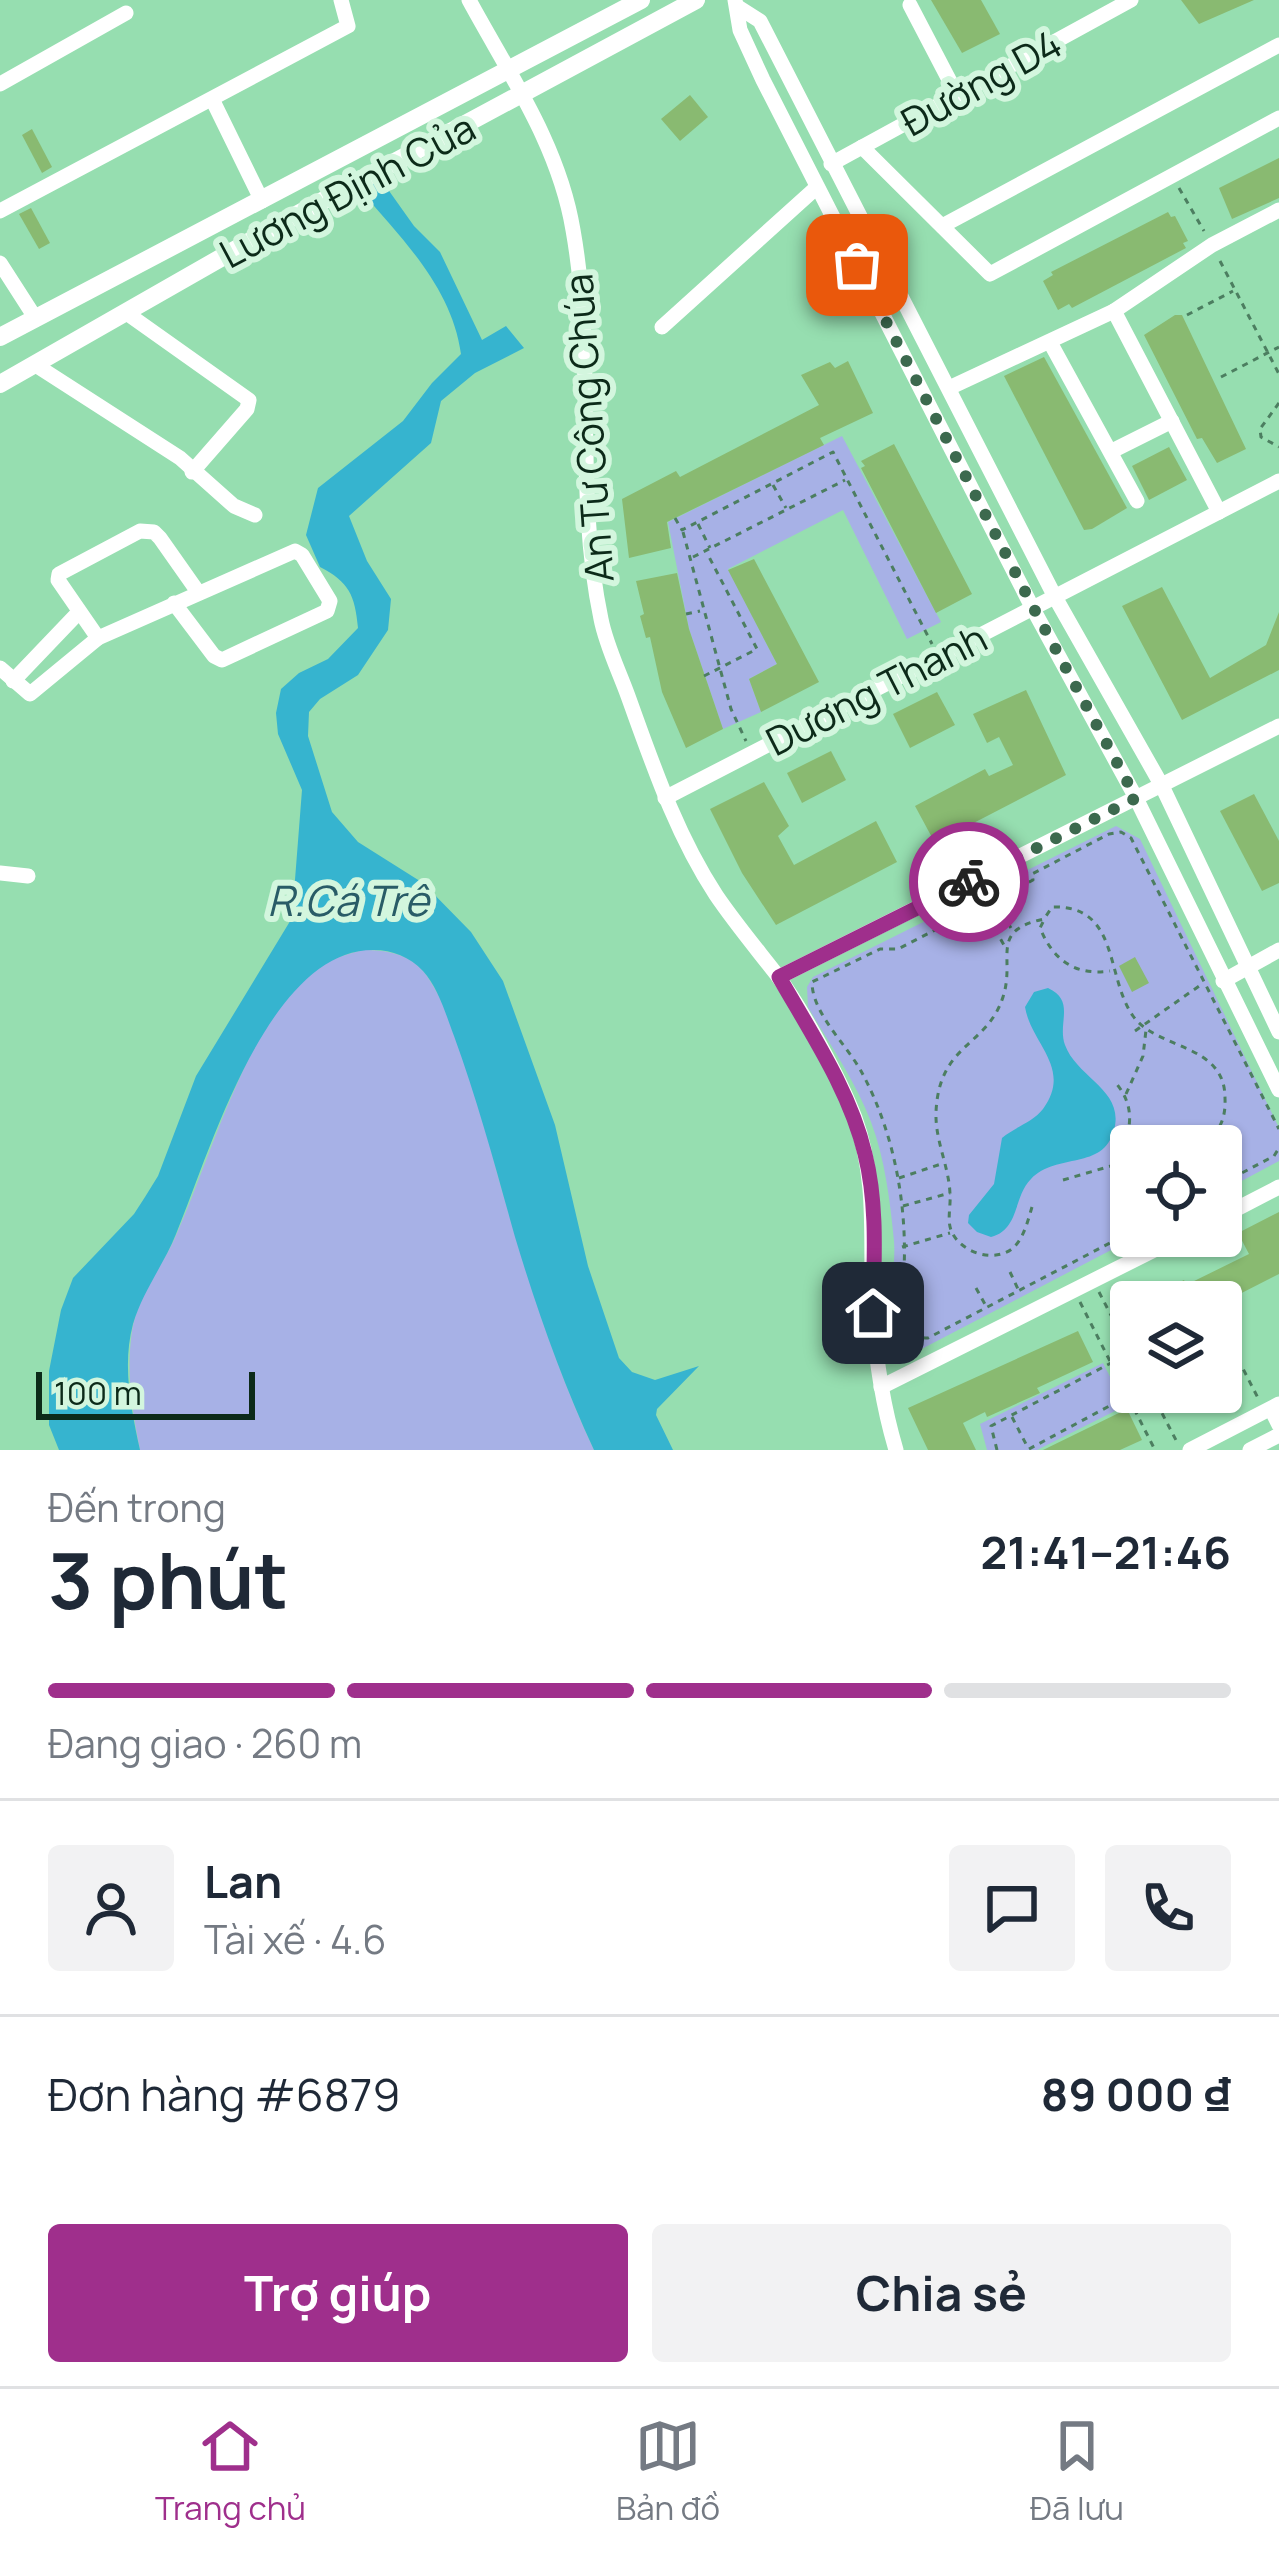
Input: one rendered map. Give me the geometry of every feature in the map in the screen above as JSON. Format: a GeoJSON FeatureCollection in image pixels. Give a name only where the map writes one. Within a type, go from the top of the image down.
{"type":"FeatureCollection","features":[{"type":"Feature","properties":{"kind":"main road","name":"Lương Định Của"},"geometry":{"type":"LineString","coordinates":[[2,336],[641,0]]}},
{"type":"Feature","properties":{"kind":"main road","name":"Lương Định Của"},"geometry":{"type":"LineString","coordinates":[[0,385],[289,219],[696,0]]}},
{"type":"Feature","properties":{"kind":"main road"},"geometry":{"type":"LineString","coordinates":[[2,336],[34,364]]}},
{"type":"Feature","properties":{"kind":"street"},"geometry":{"type":"LineString","coordinates":[[0,211],[348,26],[340,0]]}},
{"type":"Feature","properties":{"kind":"street","name":"An Tư Công Chúa"},"geometry":{"type":"LineString","coordinates":[[469,0],[543,130],[573,226],[583,329],[583,470],[601,621],[665,798],[714,892],[779,977],[854,1116],[866,1157],[874,1219],[873,1313],[881,1387],[896,1450]]}},
{"type":"Feature","properties":{"kind":"street","name":"Đường D4"},"geometry":{"type":"LineString","coordinates":[[831,164],[1131,0]]}},
{"type":"Feature","properties":{"kind":"street"},"geometry":{"type":"LineString","coordinates":[[736,3],[760,21],[1055,597],[1162,786],[1279,1031]]}},
{"type":"Feature","properties":{"kind":"street"},"geometry":{"type":"LineString","coordinates":[[736,3],[740,30],[817,187],[1136,798],[1279,1090]]}},
{"type":"Feature","properties":{"kind":"street"},"geometry":{"type":"LineString","coordinates":[[910,5],[957,95]]}},
{"type":"Feature","properties":{"kind":"street"},"geometry":{"type":"LineString","coordinates":[[0,84],[126,13]]}},
{"type":"Feature","properties":{"kind":"street"},"geometry":{"type":"LineString","coordinates":[[942,226],[1279,46]]}},
{"type":"Feature","properties":{"kind":"street"},"geometry":{"type":"LineString","coordinates":[[213,101],[262,201]]}},
{"type":"Feature","properties":{"kind":"street"},"geometry":{"type":"LineString","coordinates":[[862,147],[990,274],[1279,118]]}},
{"type":"Feature","properties":{"kind":"street"},"geometry":{"type":"LineString","coordinates":[[662,327],[817,187]]}},
{"type":"Feature","properties":{"kind":"street"},"geometry":{"type":"LineString","coordinates":[[949,388],[1114,311],[1212,245],[1279,210]]}},
{"type":"Feature","properties":{"kind":"street"},"geometry":{"type":"LineString","coordinates":[[0,263],[37,319]]}},
{"type":"Feature","properties":{"kind":"street"},"geometry":{"type":"LineString","coordinates":[[1114,311],[1219,512]]}},
{"type":"Feature","properties":{"kind":"street"},"geometry":{"type":"LineString","coordinates":[[125,312],[249,400],[247,409],[192,472]]}},
{"type":"Feature","properties":{"kind":"street"},"geometry":{"type":"LineString","coordinates":[[1051,344],[1137,501]]}},
{"type":"Feature","properties":{"kind":"street"},"geometry":{"type":"LineString","coordinates":[[34,364],[180,458],[234,506],[256,515]]}},
{"type":"Feature","properties":{"kind":"street"},"geometry":{"type":"LineString","coordinates":[[1112,452],[1172,421]]}},
{"type":"Feature","properties":{"kind":"street","name":"Dương Thanh"},"geometry":{"type":"LineString","coordinates":[[665,798],[1279,481]]}},
{"type":"Feature","properties":{"kind":"street"},"geometry":{"type":"LineString","coordinates":[[98,638],[58,580],[62,570],[140,531],[154,532],[160,538],[198,592]]}},
{"type":"Feature","properties":{"kind":"street"},"geometry":{"type":"LineString","coordinates":[[0,668],[30,694],[98,638],[174,603],[198,592],[295,551],[330,601],[327,611],[222,660],[174,603]]}},
{"type":"Feature","properties":{"kind":"street"},"geometry":{"type":"LineString","coordinates":[[13,681],[78,613]]}},
{"type":"Feature","properties":{"kind":"street"},"geometry":{"type":"LineString","coordinates":[[779,977],[1279,726]]}},
{"type":"Feature","properties":{"kind":"street"},"geometry":{"type":"LineString","coordinates":[[0,873],[28,876]]}},
{"type":"Feature","properties":{"kind":"street"},"geometry":{"type":"LineString","coordinates":[[1223,981],[1279,950]]}},
{"type":"Feature","properties":{"kind":"street"},"geometry":{"type":"LineString","coordinates":[[1242,1206],[1279,1187]]}},
{"type":"Feature","properties":{"kind":"street"},"geometry":{"type":"LineString","coordinates":[[881,1387],[1140,1257]]}},
{"type":"Feature","properties":{"kind":"street"},"geometry":{"type":"LineString","coordinates":[[1185,1450],[1273,1412]]}},
{"type":"Feature","properties":{"kind":"street"},"geometry":{"type":"LineString","coordinates":[[1250,1450],[1279,1436]]}},
{"type":"Feature","properties":{"kind":"path"},"geometry":{"type":"LineString","coordinates":[[1172,176],[1279,374]]}},
{"type":"Feature","properties":{"kind":"path"},"geometry":{"type":"LineString","coordinates":[[1187,315],[1235,290]]}},
{"type":"Feature","properties":{"kind":"path"},"geometry":{"type":"LineString","coordinates":[[1221,377],[1279,346]]}},
{"type":"Feature","properties":{"kind":"path"},"geometry":{"type":"LineString","coordinates":[[1279,403],[1261,429],[1261,437],[1279,447]]}},
{"type":"Feature","properties":{"kind":"path"},"geometry":{"type":"LineString","coordinates":[[682,530],[832,452],[939,656]]}},
{"type":"Feature","properties":{"kind":"path"},"geometry":{"type":"LineString","coordinates":[[788,463],[793,473]]}},
{"type":"Feature","properties":{"kind":"path"},"geometry":{"type":"LineString","coordinates":[[690,559],[847,479]]}},
{"type":"Feature","properties":{"kind":"path"},"geometry":{"type":"LineString","coordinates":[[773,483],[787,510]]}},
{"type":"Feature","properties":{"kind":"path"},"geometry":{"type":"LineString","coordinates":[[746,484],[752,494]]}},
{"type":"Feature","properties":{"kind":"path"},"geometry":{"type":"LineString","coordinates":[[674,518],[682,530],[730,709],[752,753]]}},
{"type":"Feature","properties":{"kind":"path"},"geometry":{"type":"LineString","coordinates":[[698,523],[757,649],[704,676]]}},
{"type":"Feature","properties":{"kind":"path"},"geometry":{"type":"LineString","coordinates":[[686,614],[702,610]]}},
{"type":"Feature","properties":{"kind":"path"},"geometry":{"type":"LineString","coordinates":[[1110,1243],[928,1337],[905,1330],[899,1316],[902,1207],[897,1178],[877,1105],[859,1068],[818,1007],[812,982],[880,950],[898,950],[1033,880],[1032,874],[1121,832],[1131,838],[1279,1129]]}},
{"type":"Feature","properties":{"kind":"path"},"geometry":{"type":"LineString","coordinates":[[994,899],[1012,932]]}},
{"type":"Feature","properties":{"kind":"path"},"geometry":{"type":"LineString","coordinates":[[982,906],[1006,950]]}},
{"type":"Feature","properties":{"kind":"path"},"geometry":{"type":"LineString","coordinates":[[1112,971],[1094,974],[1063,963],[1040,928],[1052,908],[1082,913],[1107,938],[1112,971],[1143,1026],[1204,1058],[1221,1076],[1226,1097],[1222,1125]]}},
{"type":"Feature","properties":{"kind":"path"},"geometry":{"type":"LineString","coordinates":[[1033,1207],[1024,1233],[1008,1251],[978,1253],[959,1244],[952,1232],[936,1116],[950,1060],[993,1018],[1004,994],[1006,950],[1012,932],[1022,924],[1044,919]]}},
{"type":"Feature","properties":{"kind":"path"},"geometry":{"type":"LineString","coordinates":[[1118,985],[1127,981]]}},
{"type":"Feature","properties":{"kind":"path"},"geometry":{"type":"LineString","coordinates":[[1135,1031],[1204,983]]}},
{"type":"Feature","properties":{"kind":"path"},"geometry":{"type":"LineString","coordinates":[[1125,1094],[1143,1056],[1143,1026]]}},
{"type":"Feature","properties":{"kind":"path"},"geometry":{"type":"LineString","coordinates":[[1114,1081],[1125,1094],[1129,1125]]}},
{"type":"Feature","properties":{"kind":"path"},"geometry":{"type":"LineString","coordinates":[[1242,1173],[1274,1156],[1279,1148]]}},
{"type":"Feature","properties":{"kind":"path"},"geometry":{"type":"LineString","coordinates":[[897,1178],[944,1163]]}},
{"type":"Feature","properties":{"kind":"path"},"geometry":{"type":"LineString","coordinates":[[1063,1180],[1110,1167]]}},
{"type":"Feature","properties":{"kind":"path"},"geometry":{"type":"LineString","coordinates":[[902,1207],[950,1193]]}},
{"type":"Feature","properties":{"kind":"path"},"geometry":{"type":"LineString","coordinates":[[902,1247],[952,1232]]}},
{"type":"Feature","properties":{"kind":"path"},"geometry":{"type":"LineString","coordinates":[[1081,1259],[1110,1314]]}},
{"type":"Feature","properties":{"kind":"path"},"geometry":{"type":"LineString","coordinates":[[1063,1269],[1110,1362]]}},
{"type":"Feature","properties":{"kind":"path"},"geometry":{"type":"LineString","coordinates":[[1010,1272],[1019,1291]]}},
{"type":"Feature","properties":{"kind":"path"},"geometry":{"type":"LineString","coordinates":[[976,1288],[987,1307]]}},
{"type":"Feature","properties":{"kind":"path"},"geometry":{"type":"LineString","coordinates":[[1242,1364],[1273,1412]]}},
{"type":"Feature","properties":{"kind":"path"},"geometry":{"type":"LineString","coordinates":[[997,1450],[991,1426],[1110,1365]]}},
{"type":"Feature","properties":{"kind":"path"},"geometry":{"type":"LineString","coordinates":[[1011,1415],[1029,1449],[1110,1406]]}},
{"type":"Feature","properties":{"kind":"path"},"geometry":{"type":"LineString","coordinates":[[1136,1413],[1155,1450]]}},
{"type":"Feature","properties":{"kind":"path"},"geometry":{"type":"LineString","coordinates":[[1163,1413],[1185,1450]]}},
{"type":"Feature","properties":{"kind":"shaded area"},"geometry":{"type":"Polygon","coordinates":[[[842,436],[941,622],[907,639],[843,510],[728,569],[777,664],[749,679],[761,712],[723,729],[689,629],[668,522],[842,436]]]}},
{"type":"Feature","properties":{"kind":"shaded area"},"geometry":{"type":"Polygon","coordinates":[[[1116,826],[1140,839],[1279,1128],[1279,1161],[1242,1181],[1242,1125],[1110,1125],[1110,1251],[912,1354],[895,1331],[892,1317],[894,1241],[876,1136],[858,1092],[808,1007],[807,987],[813,977],[1116,826]]]}},
{"type":"Feature","properties":{"kind":"shaded area"},"geometry":{"type":"Polygon","coordinates":[[[363,950],[406,958],[427,976],[440,998],[471,1076],[542,1318],[594,1450],[140,1450],[130,1376],[135,1319],[174,1240],[232,1096],[268,1024],[289,994],[323,963],[363,950]]]}},
{"type":"Feature","properties":{"kind":"shaded area"},"geometry":{"type":"Polygon","coordinates":[[[1103,1363],[1110,1377],[1111,1413],[1037,1450],[987,1450],[980,1424],[1103,1363]]]}},
{"type":"Feature","properties":{"kind":"water","name":"R.Cá Trê"},"geometry":{"type":"Polygon","coordinates":[[[382,181],[414,226],[440,252],[482,340],[506,326],[524,348],[475,373],[441,401],[431,443],[349,516],[367,561],[391,599],[388,630],[358,675],[320,699],[309,712],[308,736],[332,812],[358,842],[423,883],[471,932],[503,981],[555,1125],[588,1266],[619,1358],[632,1372],[655,1380],[699,1366],[657,1409],[673,1450],[594,1450],[541,1318],[441,1002],[423,971],[412,962],[374,950],[336,959],[303,982],[274,1018],[226,1108],[176,1234],[133,1324],[128,1371],[140,1450],[59,1450],[49,1425],[49,1371],[61,1310],[73,1278],[134,1214],[158,1176],[196,1076],[292,918],[302,790],[278,734],[281,689],[299,673],[328,659],[358,628],[349,591],[320,567],[306,535],[318,488],[403,421],[461,354],[437,286],[362,192],[364,182],[382,181]]]}},
{"type":"Feature","properties":{"kind":"water"},"geometry":{"type":"Polygon","coordinates":[[[1048,988],[1061,999],[1065,1045],[1113,1104],[1115,1125],[1110,1125],[1110,1139],[1100,1151],[1053,1166],[1031,1179],[1012,1220],[991,1237],[968,1223],[969,1215],[994,1184],[1002,1138],[1039,1114],[1054,1081],[1025,1007],[1034,992],[1048,988]]]}},
{"type":"Feature","properties":{"kind":"building"},"geometry":{"type":"Polygon","coordinates":[[[931,0],[981,0],[1000,34],[962,53],[931,0]]]}},
{"type":"Feature","properties":{"kind":"building"},"geometry":{"type":"Polygon","coordinates":[[[1181,0],[1254,0],[1199,24],[1181,0]]]}},
{"type":"Feature","properties":{"kind":"building"},"geometry":{"type":"Polygon","coordinates":[[[690,95],[708,117],[680,141],[661,119],[690,95]]]}},
{"type":"Feature","properties":{"kind":"building"},"geometry":{"type":"Polygon","coordinates":[[[32,129],[52,167],[42,173],[22,135],[32,129]]]}},
{"type":"Feature","properties":{"kind":"building"},"geometry":{"type":"Polygon","coordinates":[[[1279,158],[1279,198],[1232,219],[1219,188],[1279,158]]]}},
{"type":"Feature","properties":{"kind":"building"},"geometry":{"type":"Polygon","coordinates":[[[31,208],[50,243],[39,249],[19,214],[31,208]]]}},
{"type":"Feature","properties":{"kind":"building"},"geometry":{"type":"Polygon","coordinates":[[[1168,212],[1188,241],[1183,243],[1186,248],[1072,308],[1069,304],[1058,310],[1043,281],[1051,272],[1168,212]]]}},
{"type":"Feature","properties":{"kind":"building"},"geometry":{"type":"Polygon","coordinates":[[[1182,315],[1246,449],[1217,463],[1202,438],[1197,439],[1144,335],[1182,315]]]}},
{"type":"Feature","properties":{"kind":"building"},"geometry":{"type":"Polygon","coordinates":[[[1044,357],[1127,508],[1092,529],[1084,530],[1004,376],[1044,357]]]}},
{"type":"Feature","properties":{"kind":"building"},"geometry":{"type":"Polygon","coordinates":[[[848,361],[873,413],[820,438],[824,445],[667,522],[671,548],[629,558],[622,499],[676,471],[680,477],[819,405],[801,375],[830,362],[835,368],[848,361]]]}},
{"type":"Feature","properties":{"kind":"building"},"geometry":{"type":"Polygon","coordinates":[[[894,444],[972,594],[936,613],[861,468],[865,466],[861,461],[894,444]]]}},
{"type":"Feature","properties":{"kind":"building"},"geometry":{"type":"Polygon","coordinates":[[[1169,447],[1187,480],[1149,500],[1132,466],[1169,447]]]}},
{"type":"Feature","properties":{"kind":"building"},"geometry":{"type":"Polygon","coordinates":[[[754,559],[819,682],[761,712],[749,679],[777,664],[728,570],[754,559]]]}},
{"type":"Feature","properties":{"kind":"building"},"geometry":{"type":"Polygon","coordinates":[[[677,573],[689,629],[723,729],[686,748],[662,692],[650,637],[646,638],[640,616],[644,614],[636,581],[677,573]]]}},
{"type":"Feature","properties":{"kind":"building"},"geometry":{"type":"Polygon","coordinates":[[[1162,587],[1210,678],[1266,645],[1279,612],[1279,670],[1182,720],[1122,606],[1162,587]]]}},
{"type":"Feature","properties":{"kind":"building"},"geometry":{"type":"Polygon","coordinates":[[[1026,690],[1066,775],[935,843],[915,806],[985,769],[989,776],[1013,765],[999,737],[987,743],[973,714],[1026,690]]]}},
{"type":"Feature","properties":{"kind":"building"},"geometry":{"type":"Polygon","coordinates":[[[937,692],[955,725],[910,748],[893,714],[937,692]]]}},
{"type":"Feature","properties":{"kind":"building"},"geometry":{"type":"Polygon","coordinates":[[[831,751],[846,780],[802,803],[787,773],[831,751]]]}},
{"type":"Feature","properties":{"kind":"building"},"geometry":{"type":"Polygon","coordinates":[[[764,782],[789,826],[778,836],[794,865],[876,821],[897,862],[776,925],[742,873],[710,809],[764,782]]]}},
{"type":"Feature","properties":{"kind":"building"},"geometry":{"type":"Polygon","coordinates":[[[1254,794],[1279,841],[1279,883],[1262,891],[1220,811],[1254,794]]]}},
{"type":"Feature","properties":{"kind":"building"},"geometry":{"type":"Polygon","coordinates":[[[1135,957],[1149,983],[1132,992],[1119,966],[1135,957]]]}},
{"type":"Feature","properties":{"kind":"building"},"geometry":{"type":"Polygon","coordinates":[[[1279,1212],[1279,1274],[1242,1293],[1242,1281],[1194,1281],[1249,1254],[1242,1231],[1279,1212]]]}},
{"type":"Feature","properties":{"kind":"building"},"geometry":{"type":"Polygon","coordinates":[[[1078,1331],[1093,1362],[1037,1388],[1040,1393],[963,1423],[976,1450],[928,1450],[908,1408],[1078,1331]]]}},
{"type":"Feature","properties":{"kind":"building"},"geometry":{"type":"Polygon","coordinates":[[[1119,1413],[1129,1413],[1142,1440],[1120,1450],[1043,1450],[1119,1413]]]}},
{"type":"Feature","properties":{"kind":"way so far"},"geometry":{"type":"LineString","coordinates":[[857,265],[1136,798],[969,882]]}},
{"type":"Feature","properties":{"kind":"route"},"geometry":{"type":"LineString","coordinates":[[873,1313],[874,1219],[866,1157],[854,1116],[779,977],[969,882]]}}]}
